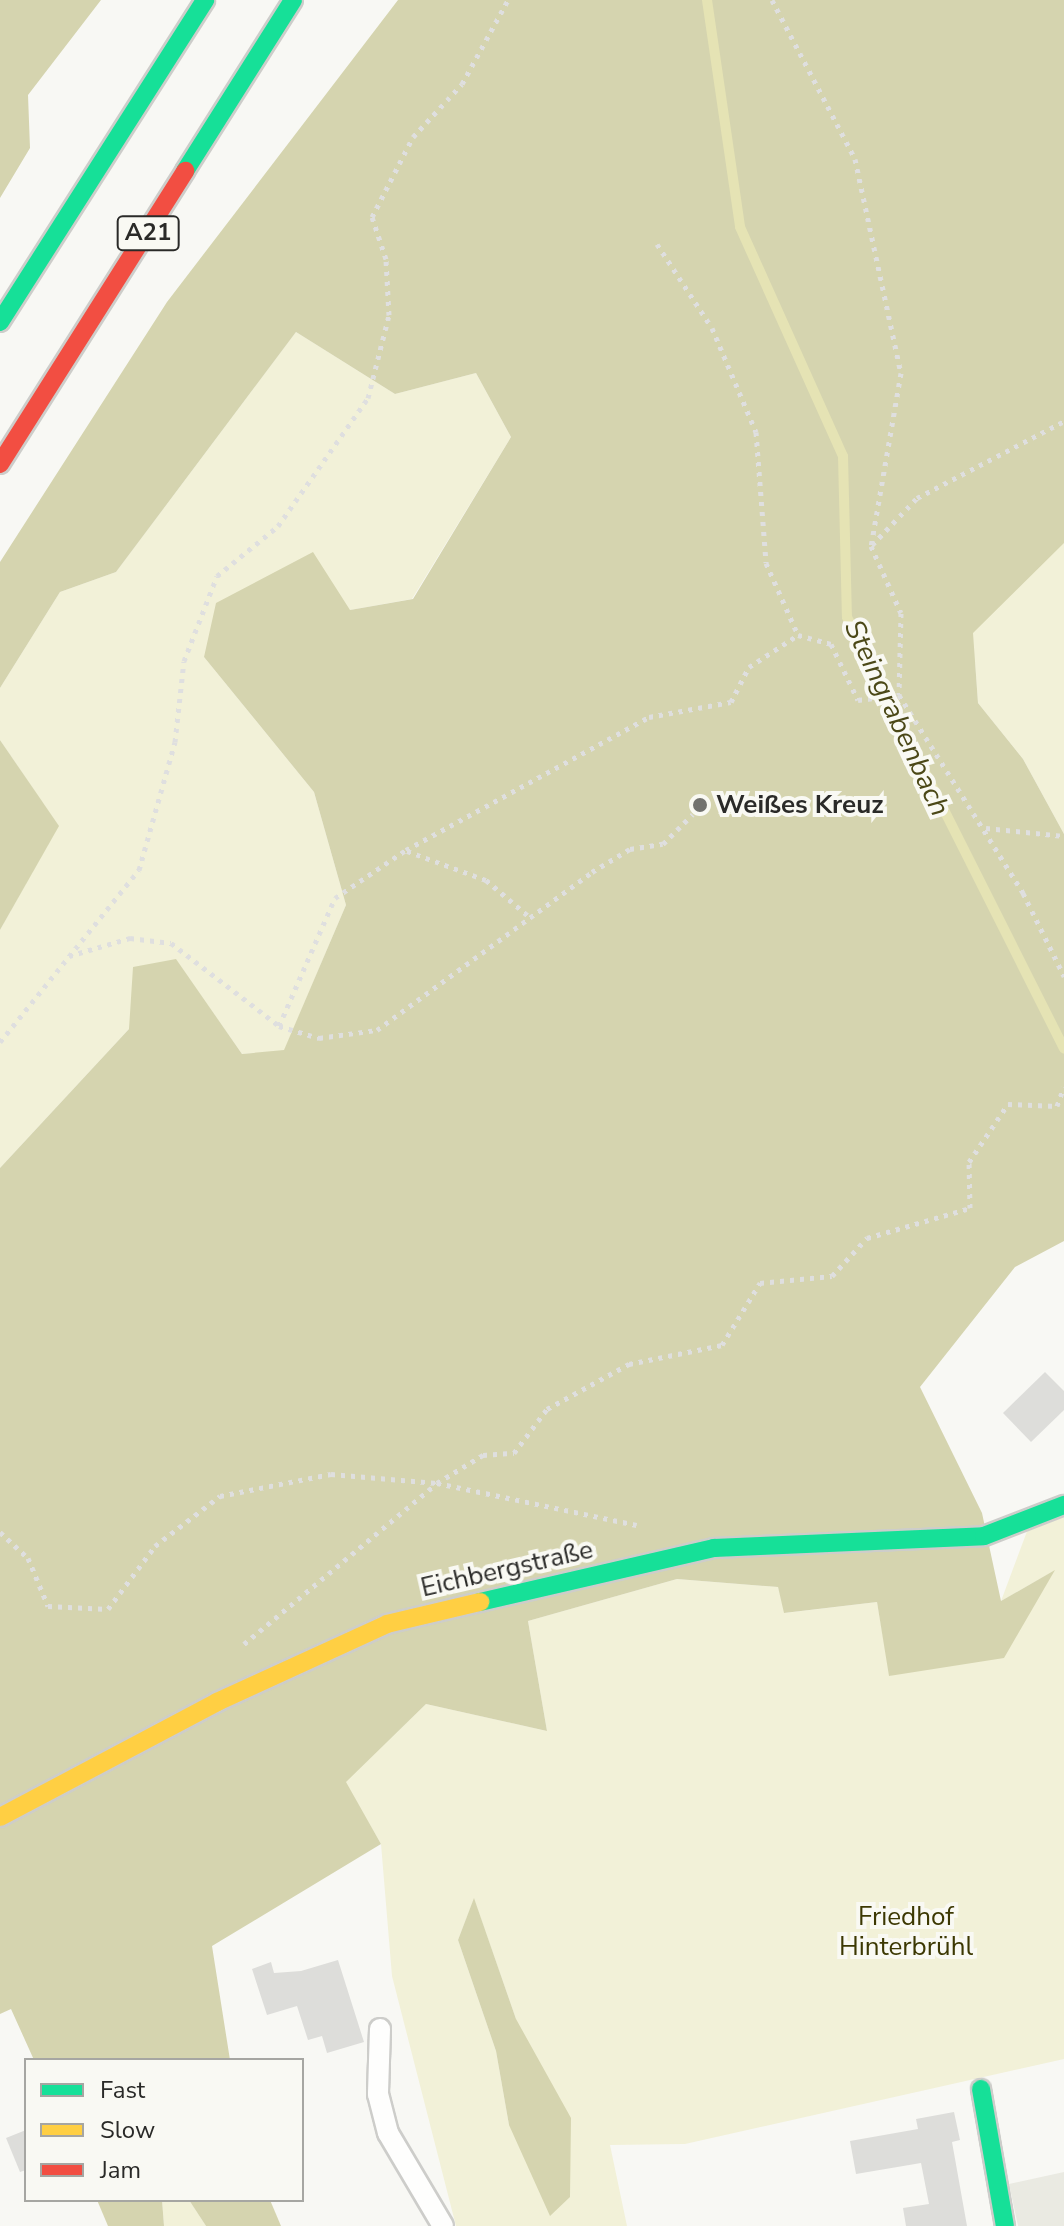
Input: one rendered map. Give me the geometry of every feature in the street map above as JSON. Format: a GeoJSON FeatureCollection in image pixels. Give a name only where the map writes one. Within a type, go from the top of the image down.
{"type":"FeatureCollection","features":[{"type":"Feature","properties":{"kind":"main road","name":"A21"},"geometry":{"type":"LineString","coordinates":[[0,322],[205,0]]}},
{"type":"Feature","properties":{"kind":"main road","name":"A21"},"geometry":{"type":"LineString","coordinates":[[0,464],[293,0]]}},
{"type":"Feature","properties":{"kind":"main road","name":"Eichbergstraße"},"geometry":{"type":"LineString","coordinates":[[0,1817],[217,1702],[387,1624],[714,1548],[984,1536],[1064,1505]]}},
{"type":"Feature","properties":{"kind":"main road"},"geometry":{"type":"LineString","coordinates":[[981,2089],[1005,2226]]}},
{"type":"Feature","properties":{"kind":"lane"},"geometry":{"type":"LineString","coordinates":[[380,2029],[378,2094],[388,2133],[443,2226]]}},
{"type":"Feature","properties":{"kind":"path"},"geometry":{"type":"LineString","coordinates":[[0,1042],[139,870],[175,742],[184,661],[217,576],[278,526],[368,398],[389,315],[386,259],[372,217],[413,137],[462,84],[508,0]]}},
{"type":"Feature","properties":{"kind":"path"},"geometry":{"type":"LineString","coordinates":[[772,0],[855,159],[901,373],[871,546],[901,613],[899,695],[985,828],[1064,976]]}},
{"type":"Feature","properties":{"kind":"path"},"geometry":{"type":"LineString","coordinates":[[657,244],[712,328],[756,432],[766,563],[798,635]]}},
{"type":"Feature","properties":{"kind":"path"},"geometry":{"type":"LineString","coordinates":[[871,546],[917,498],[1064,421]]}},
{"type":"Feature","properties":{"kind":"path"},"geometry":{"type":"LineString","coordinates":[[279,1026],[335,898],[406,850],[649,717],[731,702],[749,667],[798,635],[831,644],[858,700],[899,695]]}},
{"type":"Feature","properties":{"kind":"path"},"geometry":{"type":"LineString","coordinates":[[68,956],[130,938],[171,943],[279,1026],[319,1038],[377,1030],[630,849],[663,844],[693,814]]}},
{"type":"Feature","properties":{"kind":"path"},"geometry":{"type":"LineString","coordinates":[[985,828],[1064,836]]}},
{"type":"Feature","properties":{"kind":"path"},"geometry":{"type":"LineString","coordinates":[[406,850],[486,880],[532,919]]}},
{"type":"Feature","properties":{"kind":"path"},"geometry":{"type":"LineString","coordinates":[[238,1650],[437,1483],[483,1455],[514,1453],[547,1409],[629,1364],[722,1345],[760,1283],[832,1276],[867,1238],[970,1208],[969,1162],[1008,1104],[1057,1106],[1064,1087]]}},
{"type":"Feature","properties":{"kind":"path"},"geometry":{"type":"LineString","coordinates":[[0,1532],[28,1558],[48,1606],[108,1609],[155,1546],[220,1496],[331,1474],[437,1483],[652,1528]]}},
{"type":"Feature","properties":{"kind":"shaded area"},"geometry":{"type":"Polygon","coordinates":[[[1064,2172],[1064,2226],[1018,2226],[1009,2184],[1064,2172]]]}},
{"type":"Feature","properties":{"kind":"green space"},"geometry":{"type":"Polygon","coordinates":[[[0,0],[101,0],[28,95],[30,148],[0,198],[0,0]]]}},
{"type":"Feature","properties":{"kind":"green space"},"geometry":{"type":"Polygon","coordinates":[[[398,0],[1064,0],[1064,543],[973,633],[978,703],[1023,759],[1064,834],[1064,1241],[1015,1267],[920,1387],[982,1513],[1001,1601],[1055,1570],[1004,1658],[889,1676],[877,1602],[784,1613],[778,1587],[677,1579],[528,1621],[547,1731],[426,1704],[346,1782],[381,1844],[212,1946],[230,2058],[33,2058],[11,2009],[0,2014],[0,1168],[129,1029],[133,967],[176,959],[242,1054],[284,1050],[346,905],[314,792],[204,657],[216,603],[313,552],[350,610],[413,599],[511,437],[476,373],[395,394],[296,332],[116,572],[60,592],[0,688],[0,562],[167,302],[398,0]]]}},
{"type":"Feature","properties":{"kind":"green space"},"geometry":{"type":"Polygon","coordinates":[[[296,332],[395,394],[476,373],[511,437],[412,599],[350,610],[204,657],[314,792],[346,905],[284,1051],[242,1054],[176,960],[129,1029],[0,1168],[0,930],[58,826],[0,740],[0,688],[60,592],[116,572],[296,332]]]}},
{"type":"Feature","properties":{"kind":"green space"},"geometry":{"type":"Polygon","coordinates":[[[1064,456],[1064,834],[1023,759],[978,703],[975,662],[890,501],[1064,456]]]}},
{"type":"Feature","properties":{"kind":"green space"},"geometry":{"type":"Polygon","coordinates":[[[0,740],[59,826],[0,930],[0,740]]]}},
{"type":"Feature","properties":{"kind":"green space","name":"Friedhof Hinterbrühl"},"geometry":{"type":"Polygon","coordinates":[[[1064,1505],[1064,2059],[685,2144],[610,2145],[627,2226],[456,2226],[392,1976],[381,1844],[345,1782],[426,1704],[547,1731],[528,1621],[677,1579],[778,1587],[785,1613],[877,1602],[890,1676],[1054,1571],[1001,1601],[1032,1518],[1064,1505]],[[474,1899],[458,1940],[496,2051],[509,2125],[516,2019],[474,1899]]]}},
{"type":"Feature","properties":{"kind":"green space"},"geometry":{"type":"Polygon","coordinates":[[[474,1898],[516,2019],[571,2118],[570,2197],[550,2216],[509,2125],[496,2051],[458,1940],[474,1898]]]}},
{"type":"Feature","properties":{"kind":"green space"},"geometry":{"type":"Polygon","coordinates":[[[98,2202],[162,2202],[164,2226],[108,2226],[98,2202]]]}},
{"type":"Feature","properties":{"kind":"green space"},"geometry":{"type":"Polygon","coordinates":[[[162,2202],[190,2202],[206,2226],[164,2226],[162,2202]]]}},
{"type":"Feature","properties":{"kind":"green space"},"geometry":{"type":"Polygon","coordinates":[[[190,2202],[271,2202],[281,2226],[206,2226],[190,2202]]]}},
{"type":"Feature","properties":{"kind":"building"},"geometry":{"type":"Polygon","coordinates":[[[1045,1372],[1064,1391],[1064,1410],[1031,1442],[1003,1413],[1045,1372]]]}},
{"type":"Feature","properties":{"kind":"building"},"geometry":{"type":"Polygon","coordinates":[[[338,1960],[364,2042],[327,2053],[322,2036],[308,2040],[297,2006],[267,2015],[252,1969],[271,1962],[274,1973],[301,1971],[338,1960]]]}},
{"type":"Feature","properties":{"kind":"building"},"geometry":{"type":"Polygon","coordinates":[[[954,2112],[960,2140],[952,2142],[967,2226],[906,2226],[903,2208],[929,2204],[921,2163],[856,2174],[850,2141],[918,2129],[916,2119],[954,2112]]]}},
{"type":"Feature","properties":{"kind":"building"},"geometry":{"type":"Polygon","coordinates":[[[24,2131],[24,2171],[20,2172],[6,2138],[24,2131]]]}},
{"type":"Feature","properties":{"kind":"waterway","name":"Steingrabenbach"},"geometry":{"type":"LineString","coordinates":[[707,0],[740,227],[843,456],[847,617],[1064,1049]]}},
{"type":"Feature","properties":{"kind":"traffic: fast"},"geometry":{"type":"LineString","coordinates":[[0,322],[205,0]]}},
{"type":"Feature","properties":{"kind":"traffic: fast"},"geometry":{"type":"LineString","coordinates":[[185,171],[293,0]]}},
{"type":"Feature","properties":{"kind":"traffic: fast"},"geometry":{"type":"LineString","coordinates":[[480,1602],[714,1548],[984,1536],[1064,1505]]}},
{"type":"Feature","properties":{"kind":"traffic: fast"},"geometry":{"type":"LineString","coordinates":[[981,2089],[1005,2226]]}},
{"type":"Feature","properties":{"kind":"traffic: slow"},"geometry":{"type":"LineString","coordinates":[[0,1817],[217,1702],[387,1624],[480,1602]]}},
{"type":"Feature","properties":{"kind":"traffic: jam"},"geometry":{"type":"LineString","coordinates":[[0,464],[185,171]]}},
{"type":"Feature","properties":{"kind":"place","name":"Weißes Kreuz"},"geometry":{"type":"Point","coordinates":[700,805]}}]}
